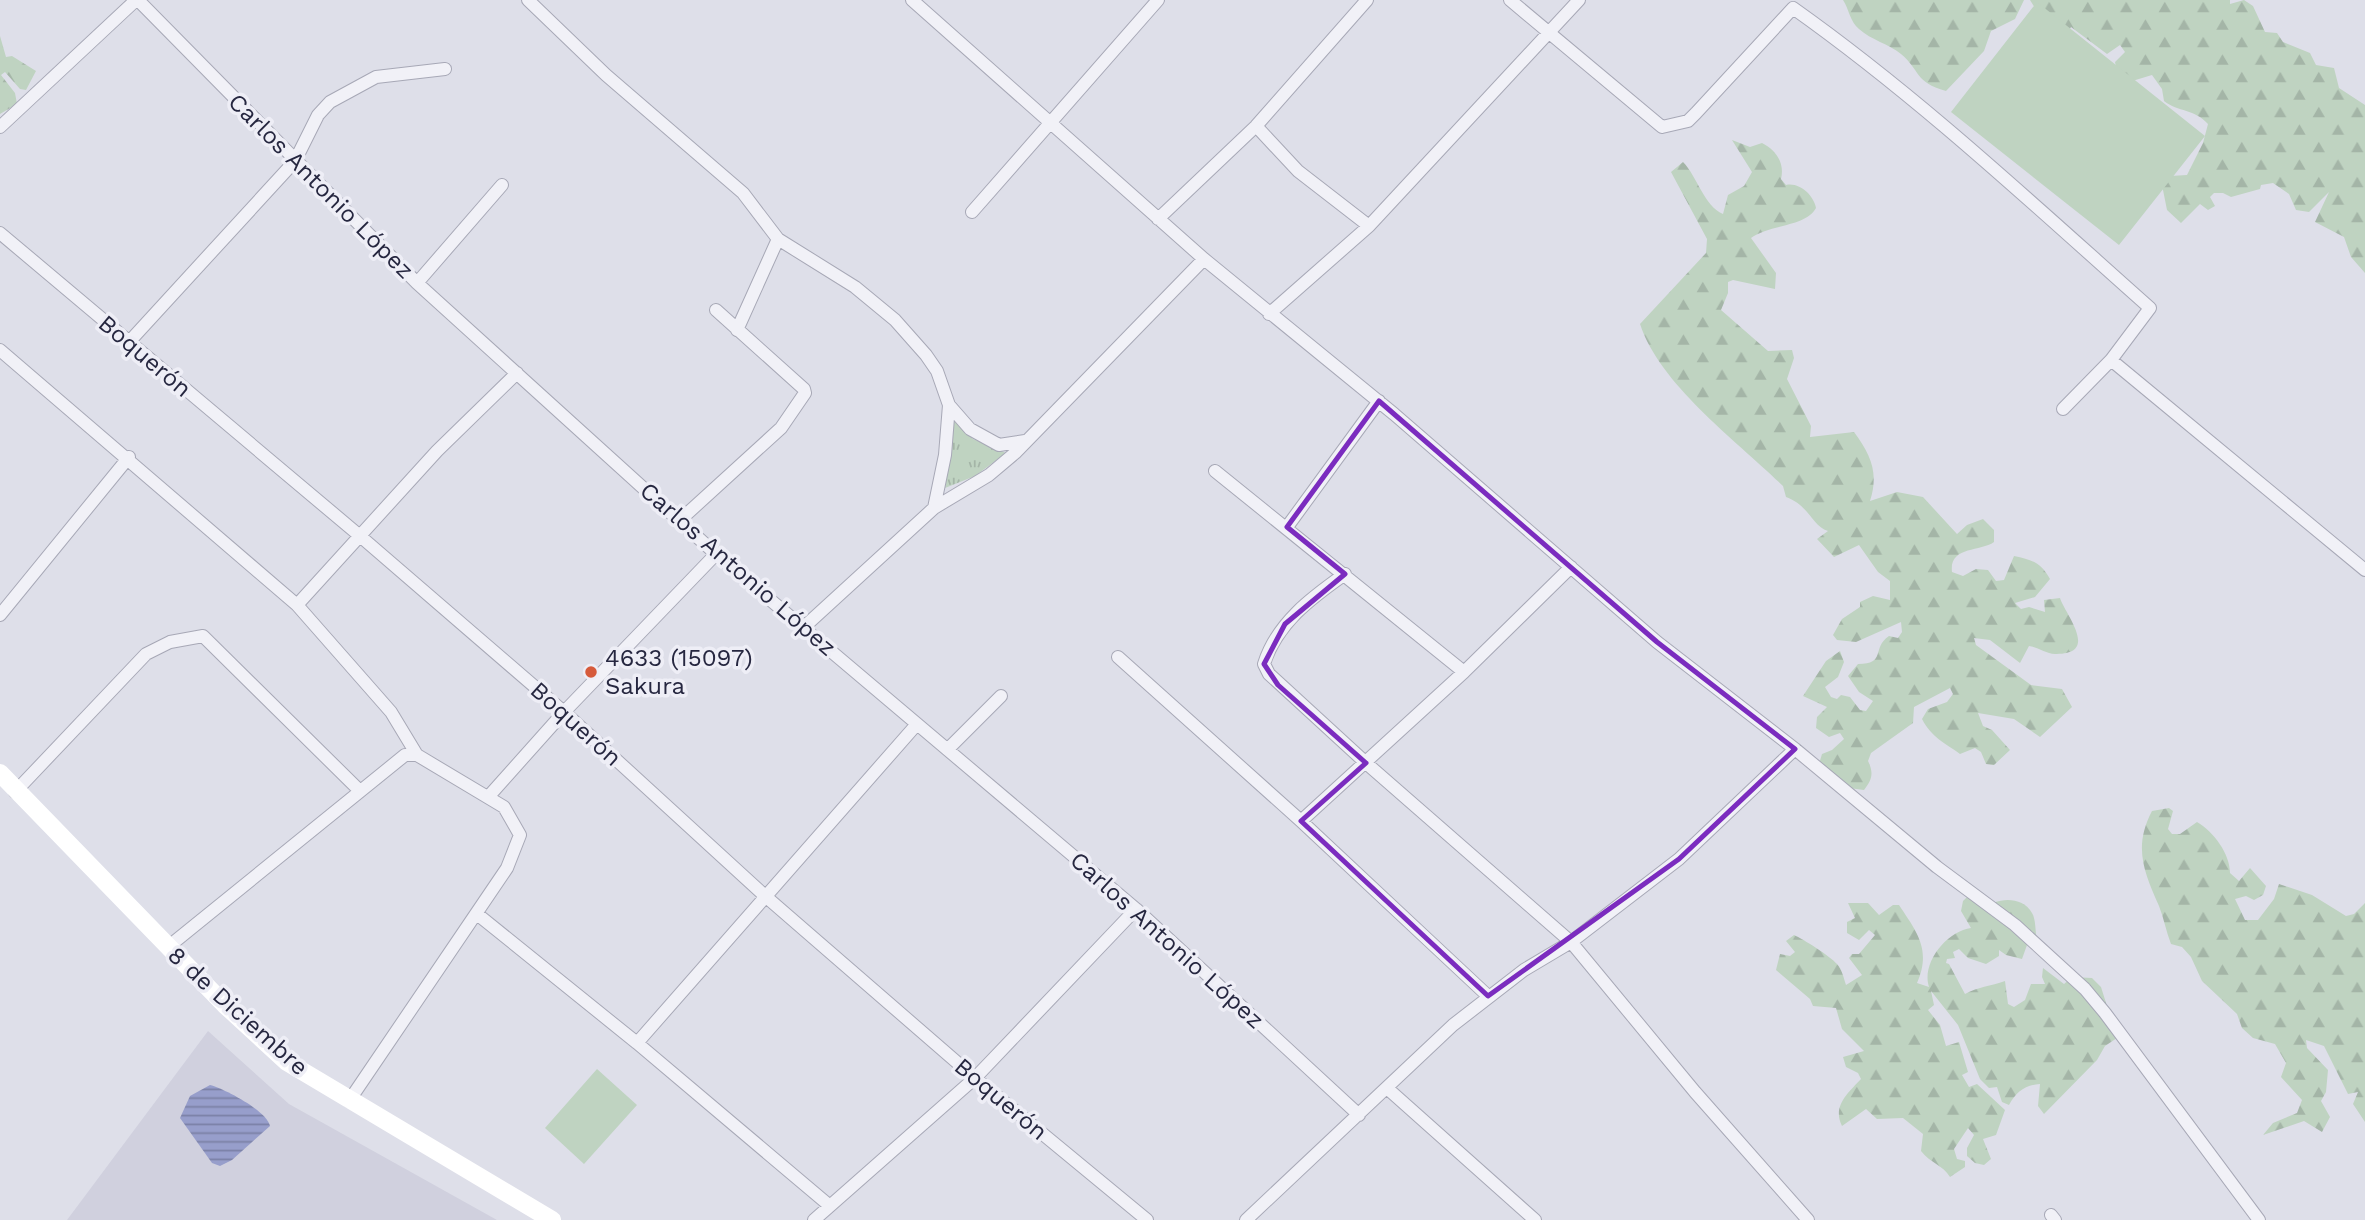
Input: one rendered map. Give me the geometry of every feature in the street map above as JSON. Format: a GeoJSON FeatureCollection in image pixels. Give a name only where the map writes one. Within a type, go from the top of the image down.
{"type":"FeatureCollection","features":[{"type":"Feature","properties":{"kind":"street"},"geometry":{"type":"LineString","coordinates":[[0,127],[137,0]]}},
{"type":"Feature","properties":{"kind":"street","name":"Carlos Antonio López"},"geometry":{"type":"LineString","coordinates":[[137,0],[417,283],[716,554],[1136,909],[1359,1115]]}},
{"type":"Feature","properties":{"kind":"street"},"geometry":{"type":"LineString","coordinates":[[528,0],[606,75],[743,193],[756,206],[778,239],[855,287],[895,320],[937,371],[949,405],[970,429],[987,441],[1009,445],[1024,441]]}},
{"type":"Feature","properties":{"kind":"street"},"geometry":{"type":"LineString","coordinates":[[912,0],[1204,259],[1379,401],[1657,642],[1795,750],[1937,867],[2015,925],[2085,989],[2259,1220]]}},
{"type":"Feature","properties":{"kind":"street"},"geometry":{"type":"LineString","coordinates":[[972,212],[1158,0]]}},
{"type":"Feature","properties":{"kind":"street"},"geometry":{"type":"LineString","coordinates":[[1158,219],[1256,125],[1367,0]]}},
{"type":"Feature","properties":{"kind":"street"},"geometry":{"type":"LineString","coordinates":[[1510,0],[1662,127],[1688,121],[1793,8],[1918,105],[2150,308],[2111,360],[2063,409]]}},
{"type":"Feature","properties":{"kind":"street"},"geometry":{"type":"LineString","coordinates":[[1269,314],[1369,226],[1579,0]]}},
{"type":"Feature","properties":{"kind":"street"},"geometry":{"type":"LineString","coordinates":[[129,342],[295,161],[318,114],[344,92],[376,77],[445,69]]}},
{"type":"Feature","properties":{"kind":"street"},"geometry":{"type":"LineString","coordinates":[[1256,125],[1298,171],[1369,226]]}},
{"type":"Feature","properties":{"kind":"street"},"geometry":{"type":"LineString","coordinates":[[417,283],[502,185]]}},
{"type":"Feature","properties":{"kind":"street","name":"Boquerón"},"geometry":{"type":"LineString","coordinates":[[0,233],[360,536],[564,712],[764,895],[975,1078],[1147,1220]]}},
{"type":"Feature","properties":{"kind":"street"},"geometry":{"type":"LineString","coordinates":[[737,330],[778,239]]}},
{"type":"Feature","properties":{"kind":"street"},"geometry":{"type":"LineString","coordinates":[[804,627],[934,508],[989,475],[1204,259]]}},
{"type":"Feature","properties":{"kind":"street"},"geometry":{"type":"LineString","coordinates":[[680,522],[781,428],[805,393],[797,382],[716,310]]}},
{"type":"Feature","properties":{"kind":"street"},"geometry":{"type":"LineString","coordinates":[[2,356],[129,457],[297,605],[391,712],[417,755],[489,796],[512,817],[520,835],[507,868],[349,1101]]}},
{"type":"Feature","properties":{"kind":"street"},"geometry":{"type":"LineString","coordinates":[[2111,360],[2365,570]]}},
{"type":"Feature","properties":{"kind":"street"},"geometry":{"type":"LineString","coordinates":[[297,605],[437,452],[517,373]]}},
{"type":"Feature","properties":{"kind":"street"},"geometry":{"type":"LineString","coordinates":[[1287,527],[1379,401]]}},
{"type":"Feature","properties":{"kind":"street"},"geometry":{"type":"LineString","coordinates":[[934,508],[945,455],[949,405]]}},
{"type":"Feature","properties":{"kind":"street"},"geometry":{"type":"LineString","coordinates":[[0,615],[129,457]]}},
{"type":"Feature","properties":{"kind":"street"},"geometry":{"type":"LineString","coordinates":[[1215,471],[1464,673]]}},
{"type":"Feature","properties":{"kind":"street"},"geometry":{"type":"LineString","coordinates":[[489,796],[564,712],[716,554]]}},
{"type":"Feature","properties":{"kind":"street"},"geometry":{"type":"LineString","coordinates":[[1301,821],[1464,673],[1571,567]]}},
{"type":"Feature","properties":{"kind":"street"},"geometry":{"type":"LineString","coordinates":[[1345,575],[1313,597],[1285,624],[1272,643],[1264,664],[1278,685],[1571,942],[1695,1092],[1808,1220]]}},
{"type":"Feature","properties":{"kind":"street"},"geometry":{"type":"LineString","coordinates":[[15,792],[146,654],[170,642],[203,636],[359,790]]}},
{"type":"Feature","properties":{"kind":"street"},"geometry":{"type":"LineString","coordinates":[[1118,657],[1301,821],[1488,996]]}},
{"type":"Feature","properties":{"kind":"street"},"geometry":{"type":"LineString","coordinates":[[947,749],[1001,696]]}},
{"type":"Feature","properties":{"kind":"street"},"geometry":{"type":"LineString","coordinates":[[637,1043],[764,895],[917,724]]}},
{"type":"Feature","properties":{"kind":"street"},"geometry":{"type":"LineString","coordinates":[[1246,1220],[1453,1025],[1544,956],[1571,942],[1679,859],[1795,750]]}},
{"type":"Feature","properties":{"kind":"street"},"geometry":{"type":"LineString","coordinates":[[168,947],[398,759],[405,755],[417,755]]}},
{"type":"Feature","properties":{"kind":"street","name":"8 de Diciembre"},"geometry":{"type":"LineString","coordinates":[[0,774],[168,947],[287,1062],[528,1215],[552,1220]]}},
{"type":"Feature","properties":{"kind":"street"},"geometry":{"type":"LineString","coordinates":[[814,1220],[975,1078],[1136,909]]}},
{"type":"Feature","properties":{"kind":"street"},"geometry":{"type":"LineString","coordinates":[[477,914],[637,1043],[830,1206]]}},
{"type":"Feature","properties":{"kind":"street"},"geometry":{"type":"LineString","coordinates":[[1388,1089],[1535,1220]]}},
{"type":"Feature","properties":{"kind":"highlighted area"},"geometry":{"type":"Polygon","coordinates":[[[1379,401],[1657,642],[1795,749],[1679,859],[1488,996],[1301,821],[1366,763],[1278,685],[1264,664],[1285,624],[1345,574],[1287,527],[1379,401]]]}},
{"type":"Feature","properties":{"kind":"shaded area"},"geometry":{"type":"Polygon","coordinates":[[[208,1031],[289,1104],[497,1220],[67,1220],[208,1031]]]}},
{"type":"Feature","properties":{"kind":"green space"},"geometry":{"type":"Polygon","coordinates":[[[1843,0],[2024,0],[2015,19],[1991,31],[1984,51],[1946,91],[1928,84],[1901,54],[1859,29],[1843,0]]]}},
{"type":"Feature","properties":{"kind":"green space"},"geometry":{"type":"Polygon","coordinates":[[[2030,0],[2230,0],[2230,4],[2244,0],[2253,6],[2265,32],[2277,33],[2283,42],[2310,53],[2316,65],[2334,68],[2339,88],[2365,105],[2365,273],[2351,257],[2344,237],[2315,222],[2329,192],[2309,212],[2296,210],[2289,194],[2273,183],[2231,197],[2214,193],[2210,197],[2215,206],[2208,210],[2200,204],[2181,223],[2167,210],[2162,185],[2170,176],[2187,175],[2203,143],[2208,124],[2198,116],[2164,101],[2162,89],[2152,75],[2129,82],[2117,72],[2115,62],[2125,52],[2120,45],[2107,54],[2071,27],[2065,37],[2040,16],[2030,0]]]}},
{"type":"Feature","properties":{"kind":"green space"},"geometry":{"type":"Polygon","coordinates":[[[2037,2],[2205,136],[2119,245],[1951,112],[2037,2]]]}},
{"type":"Feature","properties":{"kind":"green space"},"geometry":{"type":"Polygon","coordinates":[[[0,36],[6,57],[12,56],[36,71],[26,90],[20,89],[5,72],[1,75],[15,93],[17,104],[0,114],[0,36]]]}},
{"type":"Feature","properties":{"kind":"green space"},"geometry":{"type":"Polygon","coordinates":[[[1732,140],[1750,147],[1762,143],[1771,149],[1782,168],[1781,179],[1786,185],[1806,191],[1816,208],[1804,219],[1751,238],[1776,273],[1775,289],[1733,280],[1728,282],[1728,293],[1721,310],[1768,351],[1792,350],[1794,358],[1787,379],[1811,426],[1810,437],[1854,432],[1872,465],[1874,482],[1870,501],[1897,492],[1923,497],[1957,534],[1967,525],[1983,519],[1994,530],[1994,542],[1960,554],[1952,564],[1952,572],[1963,576],[1976,569],[1988,570],[1996,581],[2004,580],[2014,556],[2031,561],[2040,566],[2050,579],[2035,597],[2015,603],[2021,609],[2029,607],[2045,612],[2044,600],[2060,598],[2077,632],[2076,648],[2069,653],[2048,653],[2029,646],[2020,663],[1990,640],[1974,638],[1976,645],[2031,685],[2062,689],[2072,707],[2040,737],[2014,719],[1978,713],[1983,726],[1992,730],[2010,750],[1994,765],[1986,764],[1981,752],[1975,748],[1960,754],[1934,735],[1922,719],[1928,709],[1947,702],[1953,694],[1950,688],[1914,707],[1913,723],[1871,753],[1868,761],[1871,776],[1864,790],[1849,788],[1819,764],[1822,754],[1832,750],[1844,739],[1840,733],[1829,737],[1816,728],[1817,717],[1827,707],[1803,696],[1826,661],[1840,651],[1844,662],[1838,677],[1825,687],[1831,697],[1850,697],[1860,710],[1866,711],[1873,701],[1859,692],[1848,676],[1858,664],[1873,661],[1889,636],[1898,638],[1902,632],[1901,622],[1856,642],[1837,640],[1833,635],[1842,619],[1860,607],[1860,602],[1873,596],[1890,600],[1890,581],[1878,572],[1859,545],[1834,557],[1817,539],[1828,531],[1818,525],[1800,505],[1786,497],[1783,486],[1682,390],[1650,347],[1640,324],[1706,253],[1707,239],[1671,172],[1683,162],[1706,198],[1723,214],[1728,195],[1744,186],[1752,172],[1732,140]]]}},
{"type":"Feature","properties":{"kind":"green space"},"geometry":{"type":"Polygon","coordinates":[[[954,421],[973,439],[1006,453],[975,476],[945,488],[954,421]]]}},
{"type":"Feature","properties":{"kind":"green space"},"geometry":{"type":"Polygon","coordinates":[[[2169,808],[2173,811],[2168,829],[2172,834],[2180,834],[2197,822],[2220,844],[2230,873],[2239,881],[2250,868],[2266,886],[2263,895],[2254,900],[2246,896],[2235,899],[2245,920],[2258,920],[2274,899],[2279,884],[2312,895],[2346,916],[2354,914],[2365,903],[2365,1122],[2353,1104],[2358,1092],[2348,1094],[2324,1046],[2306,1040],[2307,1048],[2328,1070],[2326,1092],[2321,1101],[2330,1117],[2322,1132],[2304,1121],[2263,1135],[2273,1123],[2297,1113],[2302,1100],[2281,1077],[2286,1063],[2275,1044],[2253,1038],[2242,1028],[2237,1014],[2202,981],[2191,957],[2182,947],[2171,944],[2145,870],[2142,848],[2146,824],[2152,811],[2169,808]]]}},
{"type":"Feature","properties":{"kind":"green space"},"geometry":{"type":"Polygon","coordinates":[[[1968,896],[1983,909],[1994,902],[2008,900],[2022,903],[2033,916],[2037,940],[2027,945],[2022,959],[2006,955],[1999,950],[1999,956],[1986,964],[1968,958],[1959,949],[1953,952],[1955,958],[1947,959],[1946,963],[1965,994],[2005,981],[2008,1004],[2014,1007],[2025,1000],[2031,984],[2045,984],[2042,977],[2043,968],[2064,984],[2072,977],[2092,978],[2101,987],[2117,1038],[2105,1046],[2097,1060],[2044,1114],[2038,1106],[2040,1084],[2022,1090],[2009,1105],[2002,1102],[1997,1087],[1989,1088],[1980,1079],[1958,1025],[1931,991],[1934,1005],[1928,1010],[1940,1025],[1946,1046],[1959,1042],[1968,1072],[1962,1075],[1969,1087],[1977,1084],[2005,1110],[1996,1135],[1983,1139],[1991,1159],[1984,1165],[1975,1163],[1967,1156],[1967,1148],[1974,1135],[1968,1128],[1954,1149],[1957,1159],[1965,1161],[1965,1167],[1950,1177],[1921,1151],[1923,1134],[1903,1118],[1877,1119],[1866,1109],[1842,1126],[1839,1119],[1840,1106],[1861,1079],[1858,1073],[1846,1067],[1843,1057],[1864,1051],[1842,1029],[1836,1008],[1813,1006],[1810,999],[1776,970],[1780,954],[1790,956],[1795,952],[1786,941],[1794,935],[1834,961],[1846,985],[1862,975],[1849,958],[1852,954],[1859,954],[1875,935],[1869,930],[1859,940],[1847,933],[1847,922],[1855,918],[1848,903],[1868,903],[1879,915],[1893,905],[1899,905],[1920,941],[1923,960],[1917,983],[1929,987],[1929,968],[1938,950],[1953,935],[1971,928],[1961,911],[1963,901],[1968,896]]]}},
{"type":"Feature","properties":{"kind":"green space"},"geometry":{"type":"Polygon","coordinates":[[[597,1069],[637,1105],[584,1164],[545,1128],[597,1069]]]}},
{"type":"Feature","properties":{"kind":"water"},"geometry":{"type":"Polygon","coordinates":[[[210,1085],[254,1107],[270,1126],[232,1160],[220,1166],[212,1163],[180,1118],[190,1096],[210,1085]]]}},
{"type":"Feature","properties":{"kind":"place","name":"4633 (15097) Sakura"},"geometry":{"type":"Point","coordinates":[591,672]}}]}
